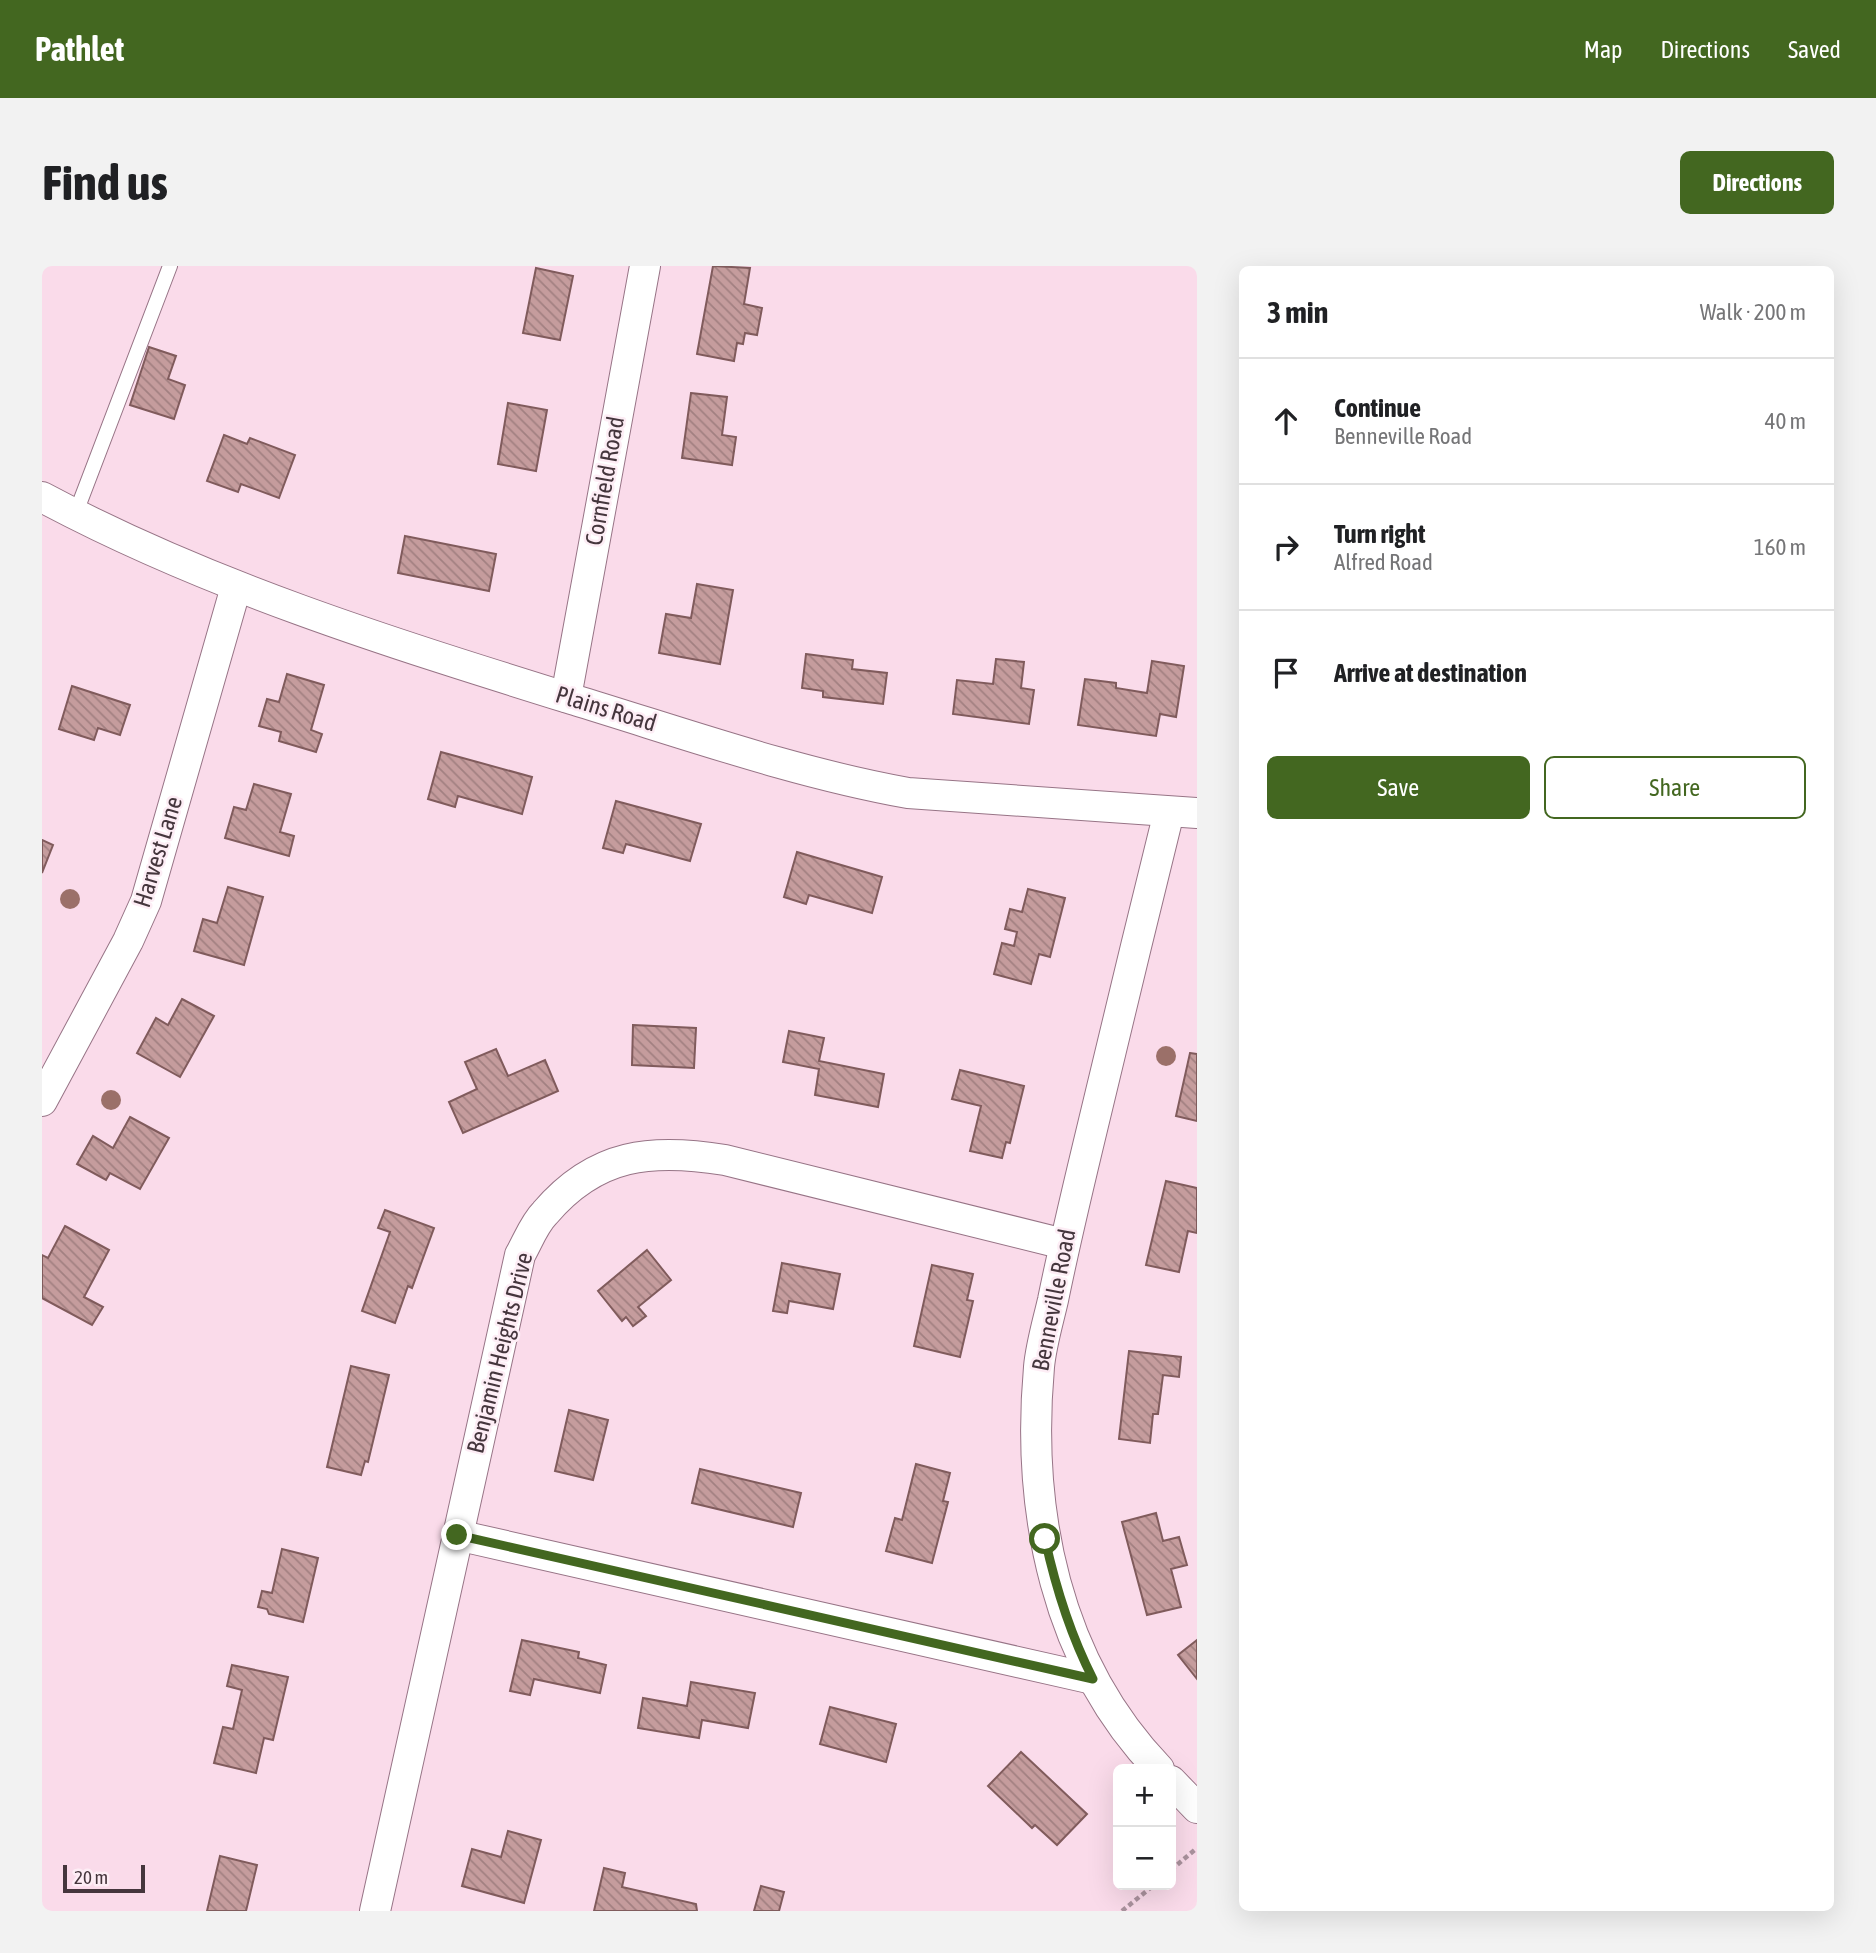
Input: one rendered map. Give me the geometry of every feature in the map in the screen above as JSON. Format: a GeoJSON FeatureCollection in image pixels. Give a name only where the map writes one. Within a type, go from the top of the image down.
{"type":"FeatureCollection","features":[{"type":"Feature","properties":{"kind":"street","name":"Cornfield Road"},"geometry":{"type":"LineString","coordinates":[[566,697],[645,266]]}},
{"type":"Feature","properties":{"kind":"street","name":"Plains Road"},"geometry":{"type":"LineString","coordinates":[[42,497],[75,515],[236,587],[430,655],[756,755],[875,787],[944,796],[1183,813]]}},
{"type":"Feature","properties":{"kind":"street","name":"Harvest Lane"},"geometry":{"type":"LineString","coordinates":[[42,1101],[128,941],[146,901],[236,587]]}},
{"type":"Feature","properties":{"kind":"street","name":"Benneville Road"},"geometry":{"type":"LineString","coordinates":[[1154,1764],[1137,1746],[1093,1679],[1075,1643],[1058,1597],[1045,1539],[1037,1451],[1039,1366],[1064,1244],[1183,813]]}},
{"type":"Feature","properties":{"kind":"street","name":"Benjamin Heights Drive"},"geometry":{"type":"LineString","coordinates":[[375,1911],[520,1255],[543,1214],[571,1186],[607,1165],[645,1155],[685,1153],[725,1160],[1064,1244]]}},
{"type":"Feature","properties":{"kind":"street"},"geometry":{"type":"LineString","coordinates":[[457,1535],[1093,1679]]}},
{"type":"Feature","properties":{"kind":"street"},"geometry":{"type":"LineString","coordinates":[[1176,1786],[1197,1808]]}},
{"type":"Feature","properties":{"kind":"lane"},"geometry":{"type":"LineString","coordinates":[[75,515],[170,266]]}},
{"type":"Feature","properties":{"kind":"path"},"geometry":{"type":"LineString","coordinates":[[1176,1866],[1197,1848]]}},
{"type":"Feature","properties":{"kind":"path"},"geometry":{"type":"LineString","coordinates":[[1122,1911],[1148,1890]]}},
{"type":"Feature","properties":{"kind":"building"},"geometry":{"type":"Polygon","coordinates":[[[713,266],[750,268],[744,304],[762,308],[757,335],[745,333],[743,344],[737,343],[734,361],[697,354],[713,266]]]}},
{"type":"Feature","properties":{"kind":"building"},"geometry":{"type":"Polygon","coordinates":[[[536,268],[573,276],[560,340],[523,333],[536,268]]]}},
{"type":"Feature","properties":{"kind":"building"},"geometry":{"type":"Polygon","coordinates":[[[149,347],[176,356],[168,379],[185,385],[174,419],[130,405],[149,347]]]}},
{"type":"Feature","properties":{"kind":"building"},"geometry":{"type":"Polygon","coordinates":[[[691,393],[727,397],[722,435],[736,437],[732,465],[682,458],[691,393]]]}},
{"type":"Feature","properties":{"kind":"building"},"geometry":{"type":"Polygon","coordinates":[[[508,403],[547,410],[536,471],[498,464],[508,403]]]}},
{"type":"Feature","properties":{"kind":"building"},"geometry":{"type":"Polygon","coordinates":[[[224,435],[247,444],[250,438],[295,455],[279,498],[241,484],[238,492],[207,481],[224,435]]]}},
{"type":"Feature","properties":{"kind":"building"},"geometry":{"type":"Polygon","coordinates":[[[405,536],[496,554],[489,591],[398,573],[405,536]]]}},
{"type":"Feature","properties":{"kind":"building"},"geometry":{"type":"Polygon","coordinates":[[[697,584],[733,590],[720,664],[659,653],[666,614],[691,618],[697,584]]]}},
{"type":"Feature","properties":{"kind":"building"},"geometry":{"type":"Polygon","coordinates":[[[806,654],[853,660],[852,669],[887,673],[883,704],[823,697],[823,691],[802,688],[806,654]]]}},
{"type":"Feature","properties":{"kind":"building"},"geometry":{"type":"Polygon","coordinates":[[[996,659],[1024,662],[1021,688],[1034,690],[1029,724],[953,714],[957,680],[993,684],[996,659]]]}},
{"type":"Feature","properties":{"kind":"building"},"geometry":{"type":"Polygon","coordinates":[[[1152,661],[1184,666],[1176,717],[1160,714],[1156,736],[1078,725],[1085,679],[1116,683],[1116,688],[1147,693],[1152,661]]]}},
{"type":"Feature","properties":{"kind":"building"},"geometry":{"type":"Polygon","coordinates":[[[287,674],[324,685],[311,730],[322,734],[316,752],[279,741],[281,732],[259,726],[267,699],[279,702],[287,674]]]}},
{"type":"Feature","properties":{"kind":"building"},"geometry":{"type":"Polygon","coordinates":[[[72,686],[130,705],[120,735],[98,728],[94,740],[59,729],[72,686]]]}},
{"type":"Feature","properties":{"kind":"building"},"geometry":{"type":"Polygon","coordinates":[[[441,752],[532,777],[522,814],[458,796],[455,807],[428,799],[441,752]]]}},
{"type":"Feature","properties":{"kind":"building"},"geometry":{"type":"Polygon","coordinates":[[[254,784],[291,794],[280,832],[294,836],[289,856],[225,838],[234,807],[246,810],[254,784]]]}},
{"type":"Feature","properties":{"kind":"building"},"geometry":{"type":"Polygon","coordinates":[[[616,801],[701,824],[690,861],[626,844],[623,853],[603,848],[616,801]]]}},
{"type":"Feature","properties":{"kind":"building"},"geometry":{"type":"Polygon","coordinates":[[[42,840],[53,845],[42,873],[42,840]]]}},
{"type":"Feature","properties":{"kind":"building"},"geometry":{"type":"Polygon","coordinates":[[[797,852],[882,877],[872,913],[809,895],[806,904],[784,897],[797,852]]]}},
{"type":"Feature","properties":{"kind":"building"},"geometry":{"type":"Polygon","coordinates":[[[228,887],[263,897],[244,965],[194,951],[203,919],[217,923],[228,887]]]}},
{"type":"Feature","properties":{"kind":"building"},"geometry":{"type":"Polygon","coordinates":[[[1028,889],[1065,898],[1050,957],[1039,954],[1031,984],[994,974],[1002,943],[1014,946],[1017,932],[1005,929],[1010,909],[1022,912],[1028,889]]]}},
{"type":"Feature","properties":{"kind":"building"},"geometry":{"type":"Polygon","coordinates":[[[182,999],[214,1016],[180,1077],[137,1053],[156,1018],[168,1025],[182,999]]]}},
{"type":"Feature","properties":{"kind":"building"},"geometry":{"type":"Polygon","coordinates":[[[633,1025],[696,1028],[694,1068],[632,1065],[633,1025]]]}},
{"type":"Feature","properties":{"kind":"building"},"geometry":{"type":"Polygon","coordinates":[[[789,1031],[824,1038],[819,1061],[884,1074],[878,1107],[815,1095],[819,1069],[783,1062],[789,1031]]]}},
{"type":"Feature","properties":{"kind":"building"},"geometry":{"type":"Polygon","coordinates":[[[496,1049],[508,1076],[545,1060],[558,1091],[463,1133],[449,1102],[477,1089],[465,1062],[496,1049]]]}},
{"type":"Feature","properties":{"kind":"building"},"geometry":{"type":"Polygon","coordinates":[[[1190,1053],[1197,1054],[1197,1121],[1176,1116],[1190,1053]]]}},
{"type":"Feature","properties":{"kind":"building"},"geometry":{"type":"Polygon","coordinates":[[[960,1070],[1024,1086],[1010,1143],[1006,1142],[1002,1158],[970,1151],[981,1106],[952,1099],[960,1070]]]}},
{"type":"Feature","properties":{"kind":"building"},"geometry":{"type":"Polygon","coordinates":[[[130,1117],[169,1138],[140,1189],[110,1173],[106,1180],[77,1164],[93,1136],[113,1148],[130,1117]]]}},
{"type":"Feature","properties":{"kind":"building"},"geometry":{"type":"Polygon","coordinates":[[[1166,1181],[1197,1188],[1197,1233],[1188,1231],[1179,1272],[1146,1265],[1166,1181]]]}},
{"type":"Feature","properties":{"kind":"building"},"geometry":{"type":"Polygon","coordinates":[[[385,1210],[434,1228],[412,1288],[408,1286],[395,1323],[362,1311],[390,1232],[378,1228],[385,1210]]]}},
{"type":"Feature","properties":{"kind":"building"},"geometry":{"type":"Polygon","coordinates":[[[65,1226],[109,1250],[84,1297],[103,1307],[92,1325],[42,1298],[42,1255],[48,1258],[65,1226]]]}},
{"type":"Feature","properties":{"kind":"building"},"geometry":{"type":"Polygon","coordinates":[[[647,1250],[671,1280],[638,1307],[646,1316],[633,1326],[626,1317],[622,1321],[598,1291],[647,1250]]]}},
{"type":"Feature","properties":{"kind":"building"},"geometry":{"type":"Polygon","coordinates":[[[782,1263],[840,1274],[833,1309],[789,1301],[787,1313],[773,1311],[782,1263]]]}},
{"type":"Feature","properties":{"kind":"building"},"geometry":{"type":"Polygon","coordinates":[[[932,1265],[973,1274],[967,1300],[973,1301],[960,1357],[914,1346],[932,1265]]]}},
{"type":"Feature","properties":{"kind":"building"},"geometry":{"type":"Polygon","coordinates":[[[1129,1351],[1181,1357],[1179,1377],[1163,1375],[1158,1414],[1153,1414],[1150,1443],[1119,1439],[1129,1351]]]}},
{"type":"Feature","properties":{"kind":"building"},"geometry":{"type":"Polygon","coordinates":[[[351,1366],[389,1375],[368,1462],[365,1461],[361,1475],[327,1467],[351,1366]]]}},
{"type":"Feature","properties":{"kind":"building"},"geometry":{"type":"Polygon","coordinates":[[[569,1410],[608,1420],[593,1480],[555,1471],[569,1410]]]}},
{"type":"Feature","properties":{"kind":"building"},"geometry":{"type":"Polygon","coordinates":[[[916,1464],[950,1473],[943,1501],[948,1502],[932,1563],[886,1551],[895,1518],[902,1520],[916,1464]]]}},
{"type":"Feature","properties":{"kind":"building"},"geometry":{"type":"Polygon","coordinates":[[[700,1469],[801,1493],[793,1527],[692,1503],[700,1469]]]}},
{"type":"Feature","properties":{"kind":"building"},"geometry":{"type":"Polygon","coordinates":[[[1156,1513],[1163,1541],[1179,1537],[1187,1565],[1171,1569],[1181,1607],[1147,1615],[1122,1522],[1156,1513]]]}},
{"type":"Feature","properties":{"kind":"building"},"geometry":{"type":"Polygon","coordinates":[[[282,1549],[318,1558],[303,1622],[269,1614],[267,1609],[258,1607],[262,1591],[272,1593],[282,1549]]]}},
{"type":"Feature","properties":{"kind":"building"},"geometry":{"type":"Polygon","coordinates":[[[522,1640],[579,1652],[578,1658],[606,1665],[600,1693],[534,1679],[530,1695],[510,1691],[522,1640]]]}},
{"type":"Feature","properties":{"kind":"building"},"geometry":{"type":"Polygon","coordinates":[[[1197,1640],[1197,1679],[1178,1655],[1197,1640]]]}},
{"type":"Feature","properties":{"kind":"building"},"geometry":{"type":"Polygon","coordinates":[[[232,1665],[288,1677],[273,1740],[264,1738],[256,1773],[214,1763],[223,1727],[233,1729],[242,1690],[227,1686],[232,1665]]]}},
{"type":"Feature","properties":{"kind":"building"},"geometry":{"type":"Polygon","coordinates":[[[691,1682],[755,1693],[748,1728],[702,1720],[699,1738],[638,1728],[643,1698],[687,1706],[691,1682]]]}},
{"type":"Feature","properties":{"kind":"building"},"geometry":{"type":"Polygon","coordinates":[[[830,1707],[896,1724],[886,1762],[820,1744],[830,1707]]]}},
{"type":"Feature","properties":{"kind":"building"},"geometry":{"type":"Polygon","coordinates":[[[1021,1752],[1087,1814],[1057,1845],[1035,1825],[1032,1828],[988,1786],[1021,1752]]]}},
{"type":"Feature","properties":{"kind":"building"},"geometry":{"type":"Polygon","coordinates":[[[508,1831],[541,1840],[524,1903],[462,1886],[472,1849],[501,1857],[508,1831]]]}},
{"type":"Feature","properties":{"kind":"building"},"geometry":{"type":"Polygon","coordinates":[[[220,1856],[257,1865],[246,1911],[207,1911],[220,1856]]]}},
{"type":"Feature","properties":{"kind":"building"},"geometry":{"type":"Polygon","coordinates":[[[604,1868],[625,1873],[622,1887],[696,1904],[697,1911],[594,1911],[604,1868]]]}},
{"type":"Feature","properties":{"kind":"building"},"geometry":{"type":"Polygon","coordinates":[[[761,1886],[784,1892],[779,1911],[754,1911],[761,1886]]]}},
{"type":"Feature","properties":{"kind":"route"},"geometry":{"type":"LineString","coordinates":[[457,1535],[1093,1679],[1075,1643],[1058,1597],[1045,1539]]}}]}
